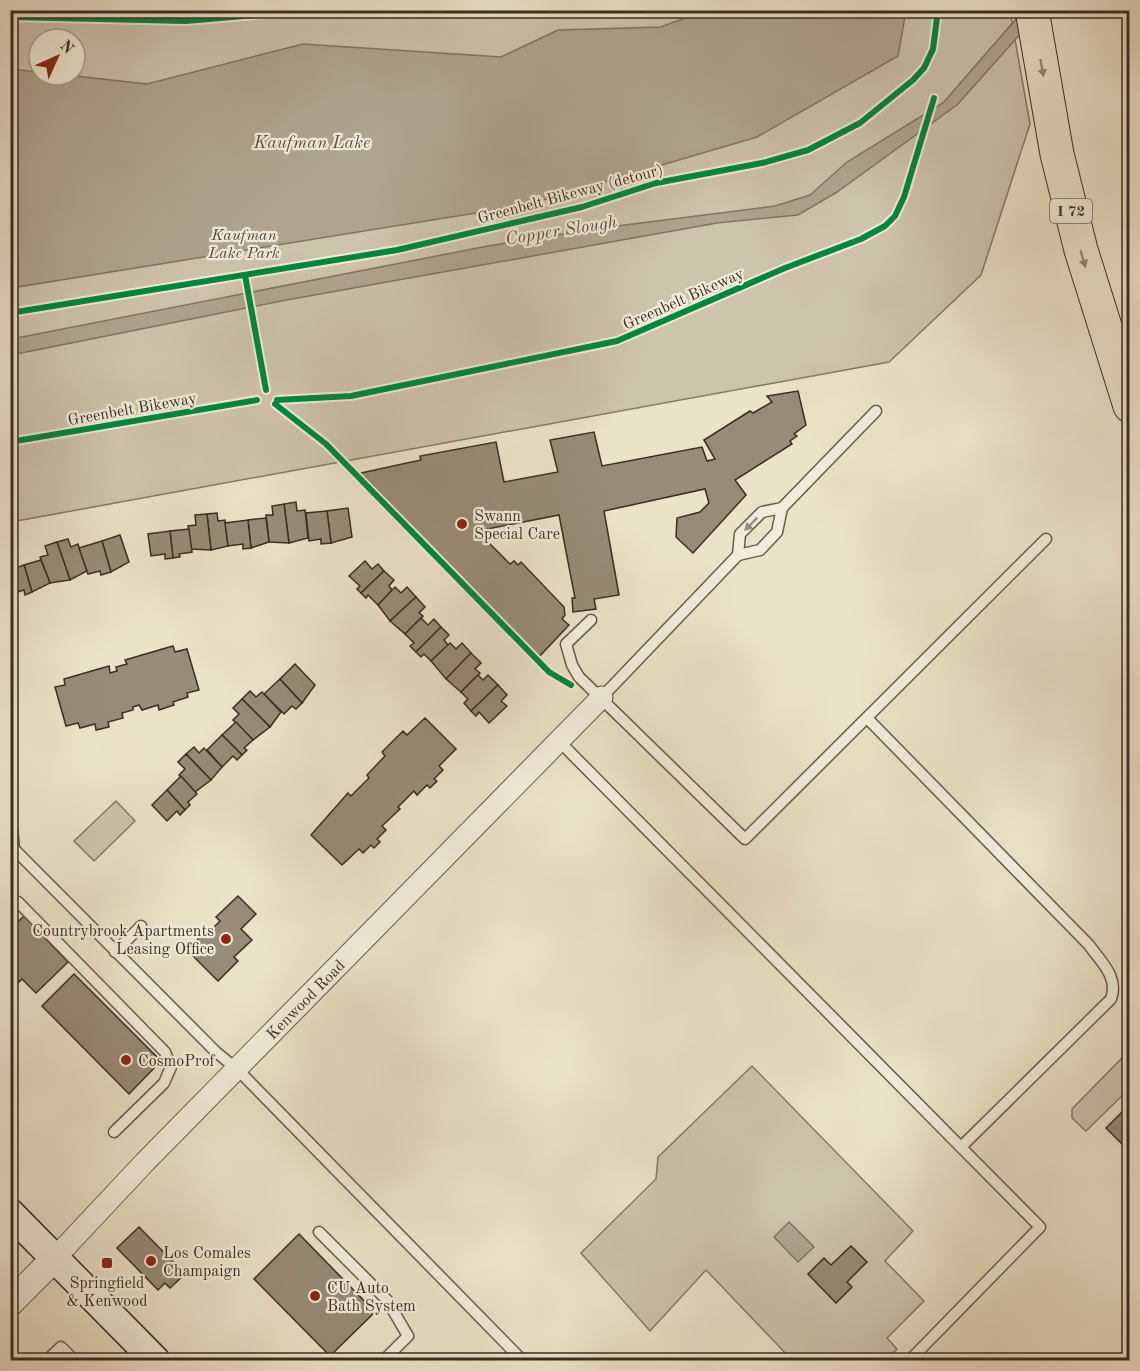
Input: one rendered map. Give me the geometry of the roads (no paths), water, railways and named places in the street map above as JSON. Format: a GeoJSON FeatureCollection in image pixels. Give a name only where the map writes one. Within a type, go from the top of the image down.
{"type":"FeatureCollection","features":[{"type":"Feature","properties":{"kind":"highway","name":"I 72"},"geometry":{"type":"LineString","coordinates":[[1032,10],[1057,154],[1078,240],[1130,406]]}},
{"type":"Feature","properties":{"kind":"main road"},"geometry":{"type":"LineString","coordinates":[[10,1213],[155,1360]]}},
{"type":"Feature","properties":{"kind":"street","name":"Kenwood Road"},"geometry":{"type":"LineString","coordinates":[[10,1303],[145,1162],[238,1070],[602,697]]}},
{"type":"Feature","properties":{"kind":"lane"},"geometry":{"type":"LineString","coordinates":[[602,697],[738,555],[760,550],[777,532],[782,508],[876,411]]}},
{"type":"Feature","properties":{"kind":"lane"},"geometry":{"type":"LineString","coordinates":[[738,555],[740,534],[762,512],[782,508]]}},
{"type":"Feature","properties":{"kind":"lane"},"geometry":{"type":"LineString","coordinates":[[591,620],[566,644],[572,665],[579,677],[745,839],[1046,538]]}},
{"type":"Feature","properties":{"kind":"lane"},"geometry":{"type":"LineString","coordinates":[[867,718],[1089,945],[1112,976],[1115,988],[1111,999],[961,1147]]}},
{"type":"Feature","properties":{"kind":"lane"},"geometry":{"type":"LineString","coordinates":[[559,741],[1040,1227],[910,1360]]}},
{"type":"Feature","properties":{"kind":"lane"},"geometry":{"type":"LineString","coordinates":[[12,829],[12,851],[216,1052],[238,1070],[522,1360]]}},
{"type":"Feature","properties":{"kind":"lane"},"geometry":{"type":"LineString","coordinates":[[10,910],[18,902],[165,1052],[171,1067],[164,1083],[114,1132]]}},
{"type":"Feature","properties":{"kind":"lane"},"geometry":{"type":"LineString","coordinates":[[115,952],[141,926]]}},
{"type":"Feature","properties":{"kind":"lane"},"geometry":{"type":"LineString","coordinates":[[319,1232],[387,1300],[408,1336],[384,1360]]}},
{"type":"Feature","properties":{"kind":"lane"},"geometry":{"type":"LineString","coordinates":[[47,1360],[61,1347],[74,1360]]}},
{"type":"Feature","properties":{"kind":"water","name":"Kaufman Lake"},"geometry":{"type":"Polygon","coordinates":[[[703,11],[906,11],[898,56],[757,137],[526,205],[11,288],[11,69],[27,71],[27,87],[87,87],[87,77],[147,84],[303,44],[501,57],[558,30],[661,27],[703,11]]]}},
{"type":"Feature","properties":{"kind":"water"},"geometry":{"type":"Polygon","coordinates":[[[1023,11],[1041,11],[957,105],[837,192],[798,215],[717,223],[281,301],[11,355],[11,339],[488,246],[601,228],[775,206],[810,195],[847,162],[943,103],[1023,11]]]}},
{"type":"Feature","properties":{"kind":"water"},"geometry":{"type":"Polygon","coordinates":[[[789,1222],[814,1247],[798,1262],[774,1237],[789,1222]]]}},
{"type":"Feature","properties":{"kind":"place","name":"Swann Special Care"},"geometry":{"type":"Point","coordinates":[462,524]}},
{"type":"Feature","properties":{"kind":"place","name":"Countrybrook Apartments Leasing Office"},"geometry":{"type":"Point","coordinates":[226,939]}},
{"type":"Feature","properties":{"kind":"place","name":"CosmoProf"},"geometry":{"type":"Point","coordinates":[126,1060]}},
{"type":"Feature","properties":{"kind":"place","name":"Los Comales Champaign"},"geometry":{"type":"Point","coordinates":[151,1261]}},
{"type":"Feature","properties":{"kind":"place","name":"Springfield & Kenwood"},"geometry":{"type":"Point","coordinates":[107,1263]}},
{"type":"Feature","properties":{"kind":"place","name":"CU Auto Bath System"},"geometry":{"type":"Point","coordinates":[315,1296]}},
{"type":"Feature","properties":{"kind":"water label","name":"Copper Slough"},"geometry":{"type":"Point","coordinates":[561,230]}},
{"type":"Feature","properties":{"kind":"park label","name":"Kaufman Lake Park"},"geometry":{"type":"Point","coordinates":[244,243]}}]}
